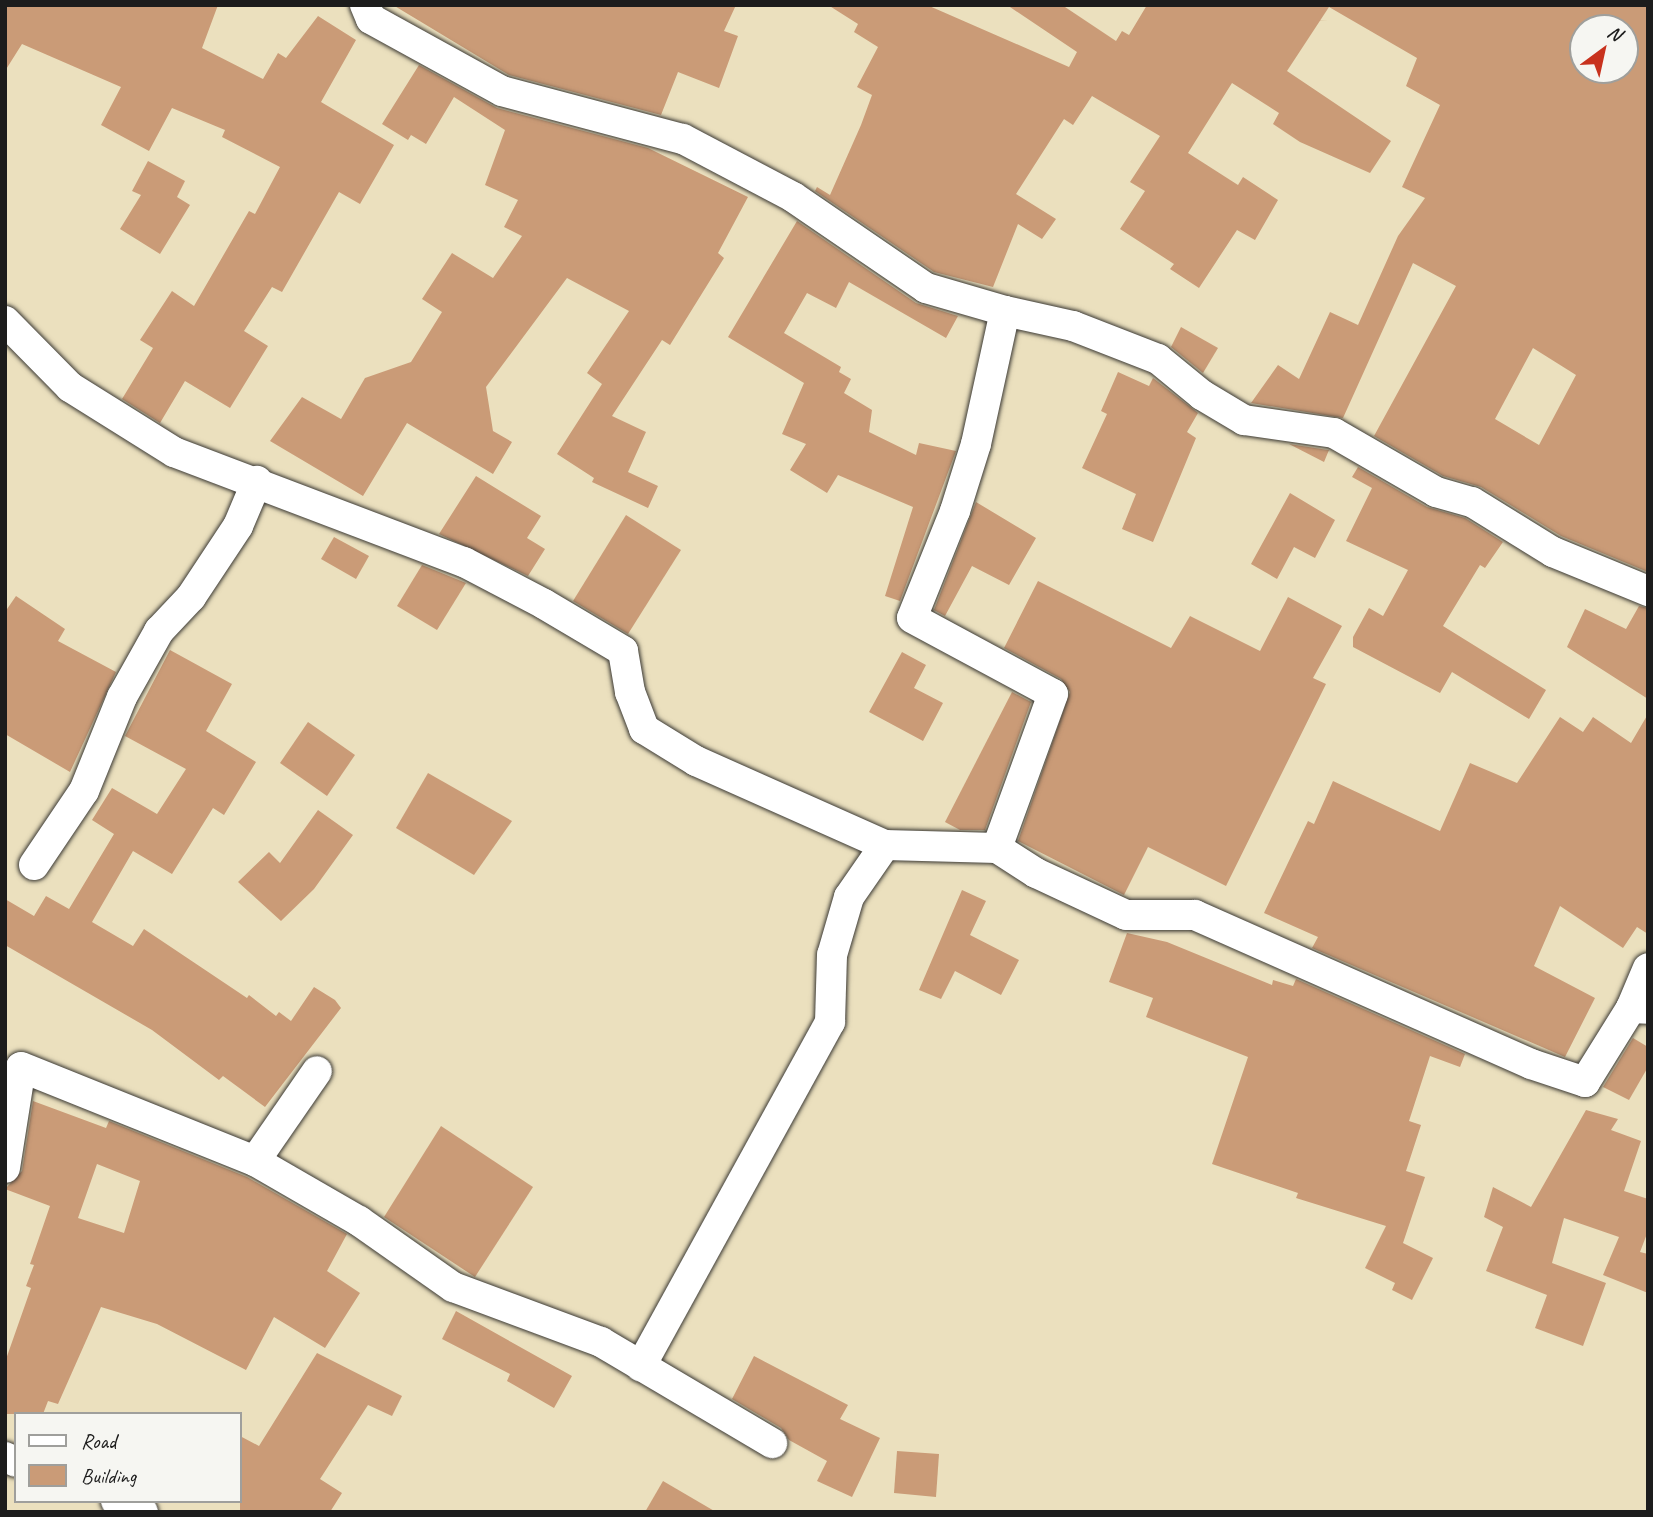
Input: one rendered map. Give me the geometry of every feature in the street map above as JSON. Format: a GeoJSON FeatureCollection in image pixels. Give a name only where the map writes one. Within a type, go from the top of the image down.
{"type":"FeatureCollection","features":[{"type":"Feature","properties":{"kind":"street"},"geometry":{"type":"LineString","coordinates":[[365,5],[371,19],[502,92],[683,139],[793,197],[926,288],[1005,311],[1073,326],[1158,359],[1202,395],[1244,420],[1334,433],[1436,492],[1472,502],[1553,552],[1648,591]]}},
{"type":"Feature","properties":{"kind":"street"},"geometry":{"type":"LineString","coordinates":[[997,848],[1053,694],[912,618],[972,455],[1005,311]]}},
{"type":"Feature","properties":{"kind":"street"},"geometry":{"type":"LineString","coordinates":[[5,321],[70,387],[174,452],[257,481],[464,562],[544,604],[623,651],[629,692],[644,729],[696,761],[885,845],[997,848],[1036,873],[1126,915],[1195,915],[1531,1064],[1585,1082],[1639,1009],[1648,968]]}},
{"type":"Feature","properties":{"kind":"street"},"geometry":{"type":"LineString","coordinates":[[34,865],[84,791],[122,697],[159,631],[191,597],[238,526],[257,481]]}},
{"type":"Feature","properties":{"kind":"street"},"geometry":{"type":"LineString","coordinates":[[640,1366],[830,1022],[832,955],[849,897],[885,845]]}},
{"type":"Feature","properties":{"kind":"street"},"geometry":{"type":"LineString","coordinates":[[5,1168],[21,1067],[255,1161],[359,1221],[453,1287],[601,1342],[772,1443]]}},
{"type":"Feature","properties":{"kind":"street"},"geometry":{"type":"LineString","coordinates":[[255,1161],[317,1071]]}},
{"type":"Feature","properties":{"kind":"street"},"geometry":{"type":"LineString","coordinates":[[121,1503],[143,1512]]}},
{"type":"Feature","properties":{"kind":"building"},"geometry":{"type":"Polygon","coordinates":[[[5,5],[218,5],[202,48],[263,79],[278,53],[286,58],[318,16],[356,40],[321,102],[394,145],[360,204],[339,192],[282,292],[272,287],[244,331],[268,346],[230,408],[185,381],[160,423],[122,399],[153,348],[140,340],[172,291],[194,306],[249,211],[255,214],[280,167],[222,137],[225,130],[172,108],[149,151],[101,125],[121,87],[22,44],[5,71],[5,5]]]}},
{"type":"Feature","properties":{"kind":"building"},"geometry":{"type":"Polygon","coordinates":[[[393,5],[736,5],[724,31],[738,36],[719,88],[678,72],[661,115],[509,75],[393,5]]]}},
{"type":"Feature","properties":{"kind":"building"},"geometry":{"type":"Polygon","coordinates":[[[828,5],[927,5],[1069,67],[1077,52],[1007,5],[1062,5],[1116,41],[1122,31],[1129,35],[1147,5],[1648,5],[1648,572],[1561,536],[1481,487],[1443,476],[1374,436],[1456,286],[1413,263],[1343,418],[1251,403],[1278,365],[1299,379],[1330,312],[1358,325],[1398,236],[1425,198],[1402,187],[1440,105],[1406,86],[1417,58],[1329,7],[1287,71],[1391,141],[1370,173],[1300,142],[1273,124],[1279,113],[1232,83],[1188,153],[1238,185],[1243,177],[1278,200],[1255,240],[1237,230],[1199,288],[1170,269],[1174,264],[1120,229],[1145,191],[1130,182],[1160,136],[1092,96],[1073,125],[1064,119],[1016,194],[1056,219],[1042,239],[1018,224],[993,287],[934,272],[815,191],[817,187],[830,195],[872,95],[857,87],[878,47],[854,32],[858,24],[828,5]],[[1533,348],[1495,419],[1539,445],[1576,375],[1533,348]]]}},
{"type":"Feature","properties":{"kind":"building"},"geometry":{"type":"Polygon","coordinates":[[[419,65],[497,108],[648,148],[748,197],[718,253],[724,258],[670,345],[662,340],[612,416],[646,432],[628,472],[658,486],[648,508],[592,482],[594,478],[557,454],[602,384],[587,373],[629,311],[567,278],[486,387],[493,431],[512,442],[493,474],[407,423],[363,496],[270,441],[302,397],[341,419],[365,378],[411,362],[442,312],[422,299],[452,253],[493,278],[522,236],[504,227],[518,200],[485,185],[505,130],[454,97],[426,144],[411,135],[408,140],[382,124],[419,65]]]}},
{"type":"Feature","properties":{"kind":"building"},"geometry":{"type":"Polygon","coordinates":[[[148,161],[185,181],[177,197],[190,205],[160,254],[120,229],[141,195],[132,191],[148,161]]]}},
{"type":"Feature","properties":{"kind":"building"},"geometry":{"type":"Polygon","coordinates":[[[797,221],[916,303],[958,316],[946,338],[849,282],[836,308],[807,293],[784,333],[841,367],[839,372],[851,379],[844,393],[872,410],[869,432],[916,455],[919,443],[956,451],[900,601],[885,596],[913,507],[838,475],[827,493],[790,470],[806,444],[782,434],[804,383],[728,337],[797,221]]]}},
{"type":"Feature","properties":{"kind":"building"},"geometry":{"type":"Polygon","coordinates":[[[1181,327],[1218,348],[1203,373],[1171,347],[1181,327]]]}},
{"type":"Feature","properties":{"kind":"building"},"geometry":{"type":"Polygon","coordinates":[[[1118,372],[1149,386],[1153,378],[1198,413],[1187,432],[1196,438],[1153,542],[1122,529],[1136,494],[1082,468],[1107,414],[1101,411],[1118,372]]]}},
{"type":"Feature","properties":{"kind":"building"},"geometry":{"type":"Polygon","coordinates":[[[1289,444],[1328,450],[1329,450],[1324,462],[1289,444]]]}},
{"type":"Feature","properties":{"kind":"building"},"geometry":{"type":"Polygon","coordinates":[[[1358,467],[1427,507],[1465,518],[1503,542],[1485,568],[1480,565],[1443,626],[1546,690],[1529,719],[1452,672],[1440,693],[1353,647],[1353,637],[1369,608],[1383,616],[1408,570],[1346,541],[1372,488],[1352,477],[1358,467]]]}},
{"type":"Feature","properties":{"kind":"building"},"geometry":{"type":"Polygon","coordinates":[[[476,476],[541,516],[527,538],[545,549],[528,576],[439,534],[476,476]]]}},
{"type":"Feature","properties":{"kind":"building"},"geometry":{"type":"Polygon","coordinates":[[[1290,493],[1335,520],[1315,558],[1294,547],[1277,579],[1251,564],[1290,493]]]}},
{"type":"Feature","properties":{"kind":"building"},"geometry":{"type":"Polygon","coordinates":[[[976,502],[1036,538],[1009,585],[972,566],[945,616],[934,610],[976,502]]]}},
{"type":"Feature","properties":{"kind":"building"},"geometry":{"type":"Polygon","coordinates":[[[626,515],[681,550],[628,634],[573,601],[626,515]]]}},
{"type":"Feature","properties":{"kind":"building"},"geometry":{"type":"Polygon","coordinates":[[[334,537],[369,556],[356,579],[321,559],[334,537]]]}},
{"type":"Feature","properties":{"kind":"building"},"geometry":{"type":"Polygon","coordinates":[[[422,565],[466,583],[437,630],[397,606],[422,565]]]}},
{"type":"Feature","properties":{"kind":"building"},"geometry":{"type":"Polygon","coordinates":[[[1038,581],[1171,648],[1190,616],[1260,651],[1288,597],[1342,626],[1313,678],[1326,684],[1226,886],[1148,847],[1124,895],[1018,841],[1070,692],[1061,679],[1004,648],[1038,581]]]}},
{"type":"Feature","properties":{"kind":"building"},"geometry":{"type":"Polygon","coordinates":[[[16,596],[65,629],[58,641],[116,672],[70,772],[5,734],[5,612],[16,596]]]}},
{"type":"Feature","properties":{"kind":"building"},"geometry":{"type":"Polygon","coordinates":[[[1639,606],[1648,608],[1648,699],[1567,647],[1585,609],[1626,629],[1639,606]]]}},
{"type":"Feature","properties":{"kind":"building"},"geometry":{"type":"Polygon","coordinates":[[[170,650],[232,684],[206,731],[256,762],[224,815],[213,808],[172,874],[133,851],[92,922],[133,946],[144,929],[247,998],[249,995],[276,1016],[279,1012],[291,1021],[314,987],[335,1000],[341,1008],[265,1107],[223,1076],[219,1080],[152,1030],[5,945],[5,899],[34,916],[46,896],[69,909],[114,834],[92,820],[112,788],[157,814],[186,769],[125,736],[170,650]]]}},
{"type":"Feature","properties":{"kind":"building"},"geometry":{"type":"Polygon","coordinates":[[[902,652],[926,665],[914,688],[943,703],[923,741],[869,712],[902,652]]]}},
{"type":"Feature","properties":{"kind":"building"},"geometry":{"type":"Polygon","coordinates":[[[1012,692],[1031,702],[985,830],[960,830],[945,822],[1012,692]]]}},
{"type":"Feature","properties":{"kind":"building"},"geometry":{"type":"Polygon","coordinates":[[[1648,714],[1648,934],[1637,927],[1623,948],[1560,906],[1534,966],[1595,998],[1565,1057],[1312,948],[1318,937],[1264,913],[1308,821],[1314,824],[1333,781],[1440,831],[1470,763],[1517,783],[1560,717],[1583,732],[1593,717],[1631,743],[1648,714]]]}},
{"type":"Feature","properties":{"kind":"building"},"geometry":{"type":"Polygon","coordinates":[[[308,722],[355,755],[327,796],[280,763],[308,722]]]}},
{"type":"Feature","properties":{"kind":"building"},"geometry":{"type":"Polygon","coordinates":[[[428,773],[512,821],[474,875],[396,828],[428,773]]]}},
{"type":"Feature","properties":{"kind":"building"},"geometry":{"type":"Polygon","coordinates":[[[318,810],[353,835],[314,889],[281,921],[238,882],[269,852],[280,863],[318,810]]]}},
{"type":"Feature","properties":{"kind":"building"},"geometry":{"type":"Polygon","coordinates":[[[962,890],[986,901],[970,935],[1019,960],[1001,995],[955,971],[941,999],[919,990],[962,890]]]}},
{"type":"Feature","properties":{"kind":"building"},"geometry":{"type":"Polygon","coordinates":[[[1127,933],[1167,942],[1272,985],[1273,980],[1293,986],[1296,979],[1465,1054],[1460,1067],[1430,1056],[1409,1121],[1421,1125],[1406,1171],[1425,1177],[1403,1243],[1433,1258],[1412,1300],[1392,1290],[1395,1283],[1365,1268],[1386,1226],[1296,1198],[1298,1193],[1212,1164],[1248,1057],[1146,1017],[1153,998],[1109,982],[1127,933]]]}},
{"type":"Feature","properties":{"kind":"building"},"geometry":{"type":"Polygon","coordinates":[[[1633,1038],[1648,1047],[1648,1067],[1629,1100],[1603,1087],[1633,1038]]]}},
{"type":"Feature","properties":{"kind":"building"},"geometry":{"type":"Polygon","coordinates":[[[33,1101],[106,1128],[109,1121],[247,1177],[347,1234],[327,1271],[360,1293],[325,1348],[274,1317],[246,1370],[157,1324],[101,1307],[58,1404],[48,1401],[44,1412],[5,1414],[5,1362],[31,1288],[26,1286],[34,1265],[30,1264],[50,1206],[5,1189],[22,1171],[33,1101]],[[97,1164],[78,1218],[124,1233],[140,1181],[97,1164]]]}},
{"type":"Feature","properties":{"kind":"building"},"geometry":{"type":"Polygon","coordinates":[[[1586,1110],[1618,1119],[1611,1130],[1641,1141],[1624,1191],[1648,1199],[1648,1231],[1640,1252],[1648,1254],[1648,1293],[1603,1275],[1619,1237],[1564,1218],[1552,1263],[1606,1283],[1583,1346],[1535,1328],[1547,1295],[1486,1271],[1503,1227],[1484,1217],[1493,1187],[1531,1207],[1586,1110]]]}},
{"type":"Feature","properties":{"kind":"building"},"geometry":{"type":"Polygon","coordinates":[[[441,1126],[533,1187],[475,1277],[384,1217],[441,1126]]]}},
{"type":"Feature","properties":{"kind":"building"},"geometry":{"type":"Polygon","coordinates":[[[456,1311],[572,1376],[554,1408],[507,1381],[510,1374],[442,1339],[456,1311]]]}},
{"type":"Feature","properties":{"kind":"building"},"geometry":{"type":"Polygon","coordinates":[[[317,1353],[402,1396],[392,1416],[368,1405],[320,1479],[342,1493],[330,1512],[240,1512],[242,1437],[259,1446],[317,1353]]]}},
{"type":"Feature","properties":{"kind":"building"},"geometry":{"type":"Polygon","coordinates":[[[754,1356],[848,1405],[840,1419],[880,1438],[852,1497],[817,1481],[827,1461],[789,1440],[781,1428],[732,1399],[754,1356]]]}},
{"type":"Feature","properties":{"kind":"building"},"geometry":{"type":"Polygon","coordinates":[[[897,1451],[939,1454],[936,1497],[894,1493],[897,1451]]]}},
{"type":"Feature","properties":{"kind":"building"},"geometry":{"type":"Polygon","coordinates":[[[663,1481],[716,1512],[645,1512],[663,1481]]]}}]}
